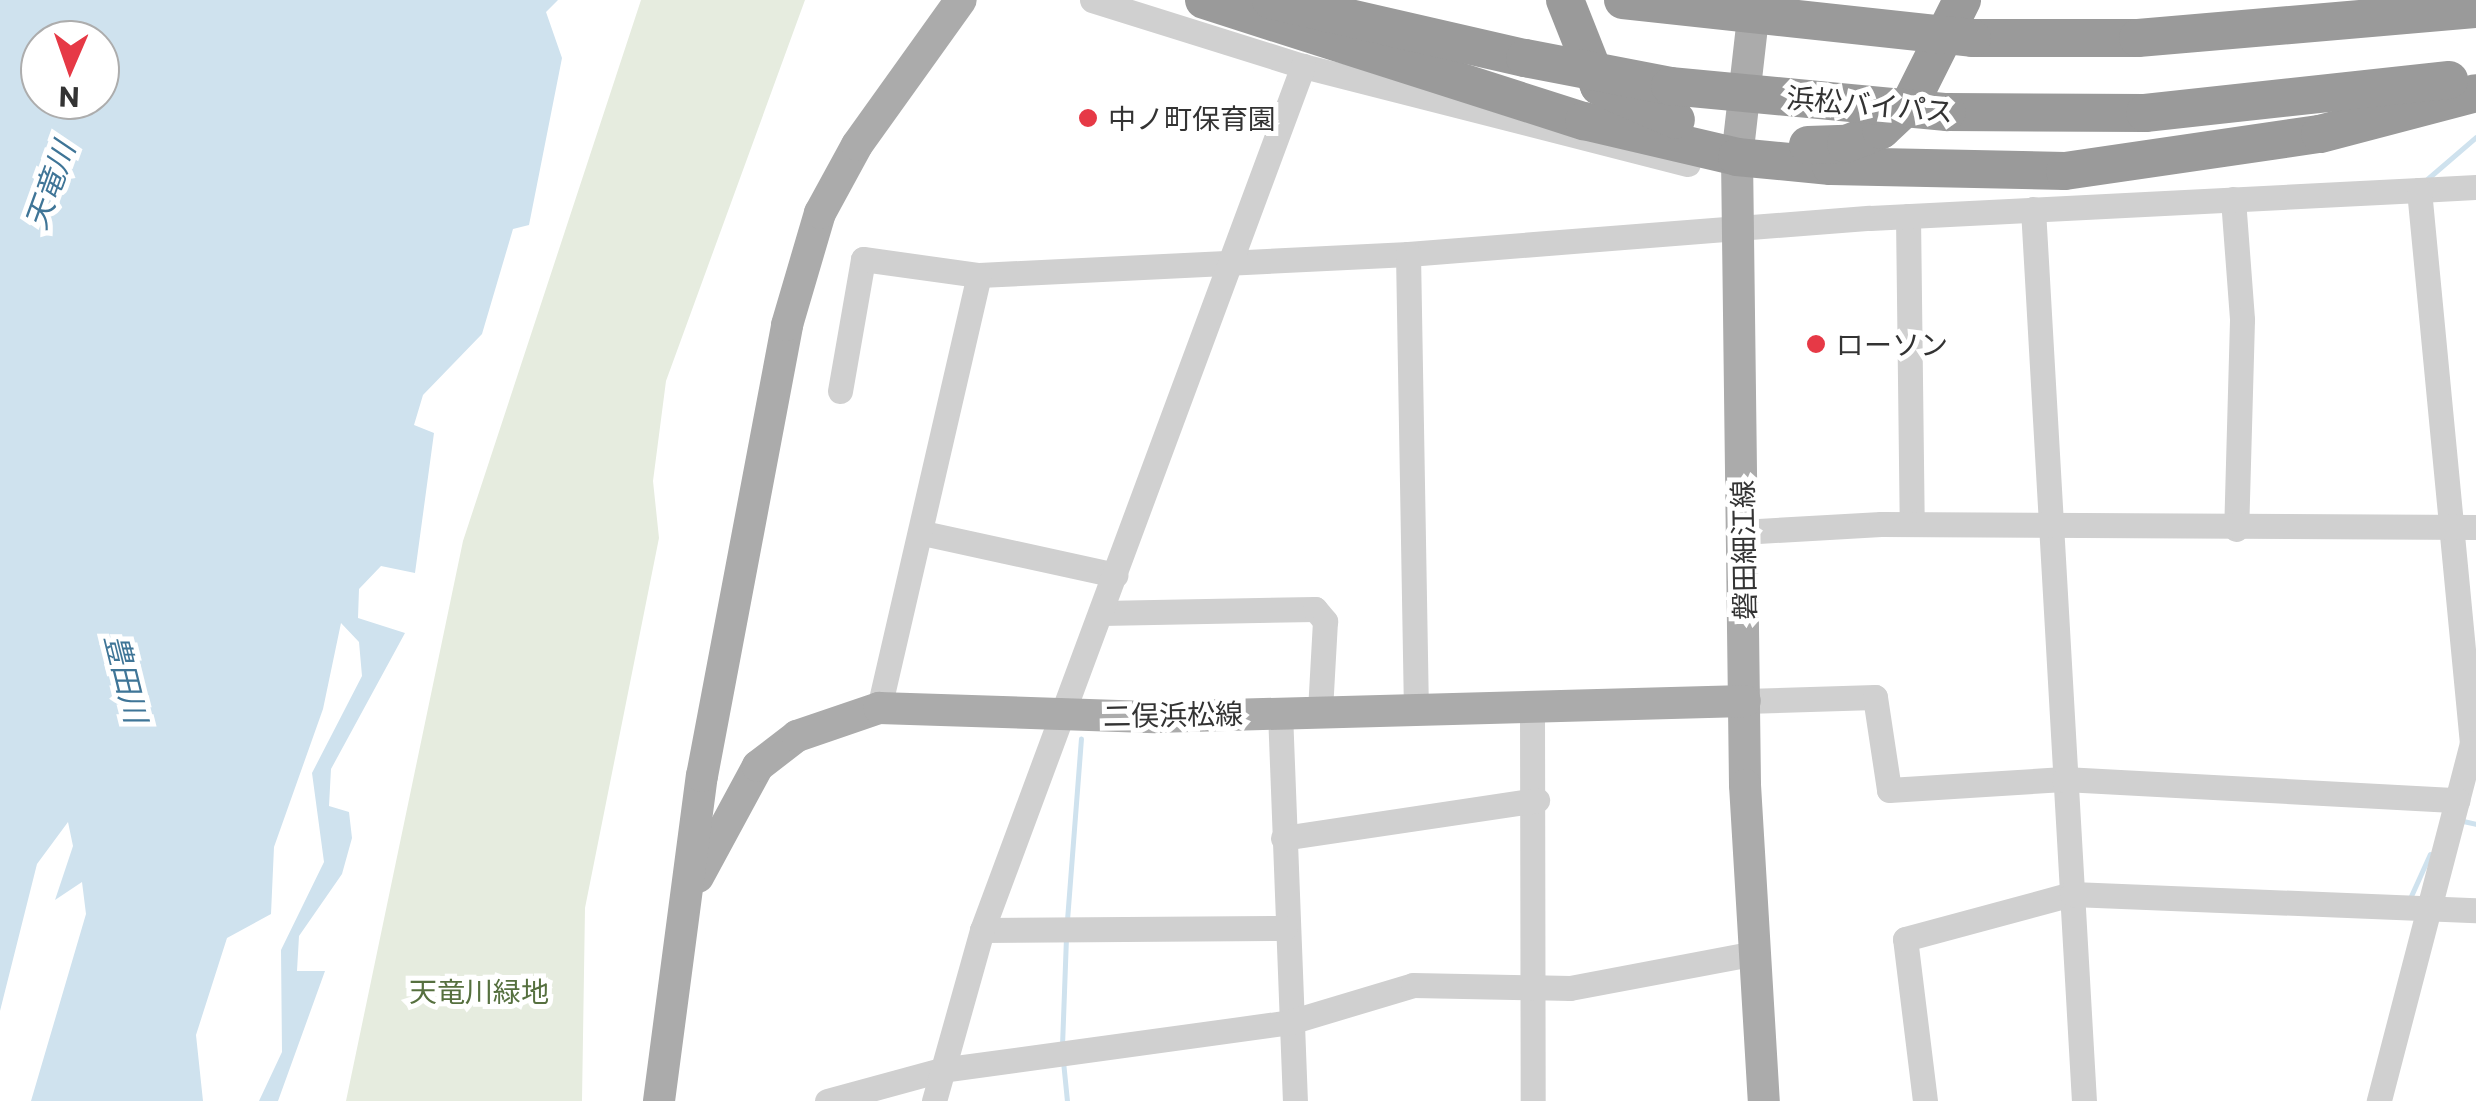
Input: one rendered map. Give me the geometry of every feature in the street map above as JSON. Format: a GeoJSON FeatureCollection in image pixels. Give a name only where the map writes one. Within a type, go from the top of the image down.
{"type":"FeatureCollection","features":[{"type":"Feature","properties":{"kind":"highway"},"geometry":{"type":"LineString","coordinates":[[1204,0],[1495,96],[1737,156],[2065,171],[2320,134],[2476,93]]}},
{"type":"Feature","properties":{"kind":"highway","name":"浜松バイパス"},"geometry":{"type":"LineString","coordinates":[[1271,0],[1525,58],[1670,86],[1948,112],[2145,113],[2476,76]]}},
{"type":"Feature","properties":{"kind":"highway"},"geometry":{"type":"LineString","coordinates":[[1565,0],[1599,86],[1737,156],[1846,144],[1881,130],[1911,102],[1962,0]]}},
{"type":"Feature","properties":{"kind":"highway"},"geometry":{"type":"LineString","coordinates":[[1623,0],[1972,38],[2138,38],[2476,9]]}},
{"type":"Feature","properties":{"kind":"main road","name":"二俣浜松線"},"geometry":{"type":"LineString","coordinates":[[659,1101],[692,890],[702,776],[787,326],[820,213],[857,144],[961,0]]}},
{"type":"Feature","properties":{"kind":"main road","name":"磐田細江線"},"geometry":{"type":"LineString","coordinates":[[1754,0],[1737,156],[1745,701],[1764,1101]]}},
{"type":"Feature","properties":{"kind":"main road","name":"二俣浜松線"},"geometry":{"type":"LineString","coordinates":[[692,890],[758,766],[797,736],[879,708],[1064,714],[1745,701]]}},
{"type":"Feature","properties":{"kind":"street"},"geometry":{"type":"LineString","coordinates":[[1092,0],[1304,66],[1737,156]]}},
{"type":"Feature","properties":{"kind":"street"},"geometry":{"type":"LineString","coordinates":[[934,1101],[982,930],[1304,66]]}},
{"type":"Feature","properties":{"kind":"street"},"geometry":{"type":"LineString","coordinates":[[840,392],[862,259],[978,275],[1738,234],[1908,216],[2476,187]]}},
{"type":"Feature","properties":{"kind":"street"},"geometry":{"type":"LineString","coordinates":[[2379,1101],[2457,800],[2472,686],[2450,531],[2419,190]]}},
{"type":"Feature","properties":{"kind":"street"},"geometry":{"type":"LineString","coordinates":[[2232,199],[2242,320],[2236,529]]}},
{"type":"Feature","properties":{"kind":"street"},"geometry":{"type":"LineString","coordinates":[[2033,209],[2084,1101]]}},
{"type":"Feature","properties":{"kind":"street"},"geometry":{"type":"LineString","coordinates":[[1908,216],[1912,524]]}},
{"type":"Feature","properties":{"kind":"street"},"geometry":{"type":"LineString","coordinates":[[1408,254],[1416,707]]}},
{"type":"Feature","properties":{"kind":"street"},"geometry":{"type":"LineString","coordinates":[[879,708],[923,533],[978,275]]}},
{"type":"Feature","properties":{"kind":"street"},"geometry":{"type":"LineString","coordinates":[[1741,532],[1912,524],[2450,531],[2476,527]]}},
{"type":"Feature","properties":{"kind":"street"},"geometry":{"type":"LineString","coordinates":[[923,533],[1114,575]]}},
{"type":"Feature","properties":{"kind":"street"},"geometry":{"type":"LineString","coordinates":[[1100,613],[1315,609],[1325,620],[1320,710]]}},
{"type":"Feature","properties":{"kind":"street"},"geometry":{"type":"LineString","coordinates":[[1745,701],[1875,697],[1889,790],[2064,779],[2457,800]]}},
{"type":"Feature","properties":{"kind":"street"},"geometry":{"type":"LineString","coordinates":[[1532,704],[1537,800],[1528,987],[1533,1101]]}},
{"type":"Feature","properties":{"kind":"street"},"geometry":{"type":"LineString","coordinates":[[1280,712],[1285,928],[1295,1101]]}},
{"type":"Feature","properties":{"kind":"street"},"geometry":{"type":"LineString","coordinates":[[1282,838],[1537,800]]}},
{"type":"Feature","properties":{"kind":"street"},"geometry":{"type":"LineString","coordinates":[[1926,1101],[1905,939],[2072,894],[2476,910]]}},
{"type":"Feature","properties":{"kind":"street"},"geometry":{"type":"LineString","coordinates":[[982,930],[1285,928]]}},
{"type":"Feature","properties":{"kind":"street"},"geometry":{"type":"LineString","coordinates":[[827,1101],[941,1070],[1290,1022],[1412,985],[1570,988],[1755,953]]}},
{"type":"Feature","properties":{"kind":"green space","name":"天竜川緑地"},"geometry":{"type":"Polygon","coordinates":[[[641,0],[805,0],[666,381],[653,481],[659,538],[585,908],[582,1101],[346,1101],[463,541],[641,0]]]}},
{"type":"Feature","properties":{"kind":"water"},"geometry":{"type":"Polygon","coordinates":[[[0,0],[558,0],[546,12],[562,58],[529,225],[513,229],[482,334],[423,395],[414,425],[434,433],[415,573],[381,566],[359,589],[358,618],[405,633],[331,769],[329,806],[349,812],[352,838],[342,874],[299,936],[297,971],[325,971],[278,1101],[259,1101],[282,1052],[281,950],[324,862],[312,773],[362,676],[359,642],[341,623],[323,709],[274,847],[271,914],[227,938],[196,1035],[203,1101],[31,1101],[86,914],[82,882],[55,900],[73,846],[68,822],[37,864],[0,1011],[0,0]]]}},
{"type":"Feature","properties":{"kind":"waterway"},"geometry":{"type":"LineString","coordinates":[[2426,180],[2476,137]]}},
{"type":"Feature","properties":{"kind":"waterway"},"geometry":{"type":"LineString","coordinates":[[1067,920],[1081,739]]}},
{"type":"Feature","properties":{"kind":"waterway"},"geometry":{"type":"LineString","coordinates":[[2463,821],[2476,824]]}},
{"type":"Feature","properties":{"kind":"waterway"},"geometry":{"type":"LineString","coordinates":[[2411,896],[2430,854]]}},
{"type":"Feature","properties":{"kind":"waterway"},"geometry":{"type":"LineString","coordinates":[[1062,1046],[1066,939]]}},
{"type":"Feature","properties":{"kind":"waterway"},"geometry":{"type":"LineString","coordinates":[[1063,1061],[1067,1101]]}},
{"type":"Feature","properties":{"kind":"place","name":"中ノ町保育園"},"geometry":{"type":"Point","coordinates":[1088,118]}},
{"type":"Feature","properties":{"kind":"place","name":"ローソン"},"geometry":{"type":"Point","coordinates":[1816,344]}},
{"type":"Feature","properties":{"kind":"water label","name":"天竜川"},"geometry":{"type":"Point","coordinates":[49,185]}},
{"type":"Feature","properties":{"kind":"water label","name":"豊田川"},"geometry":{"type":"Point","coordinates":[127,678]}}]}
